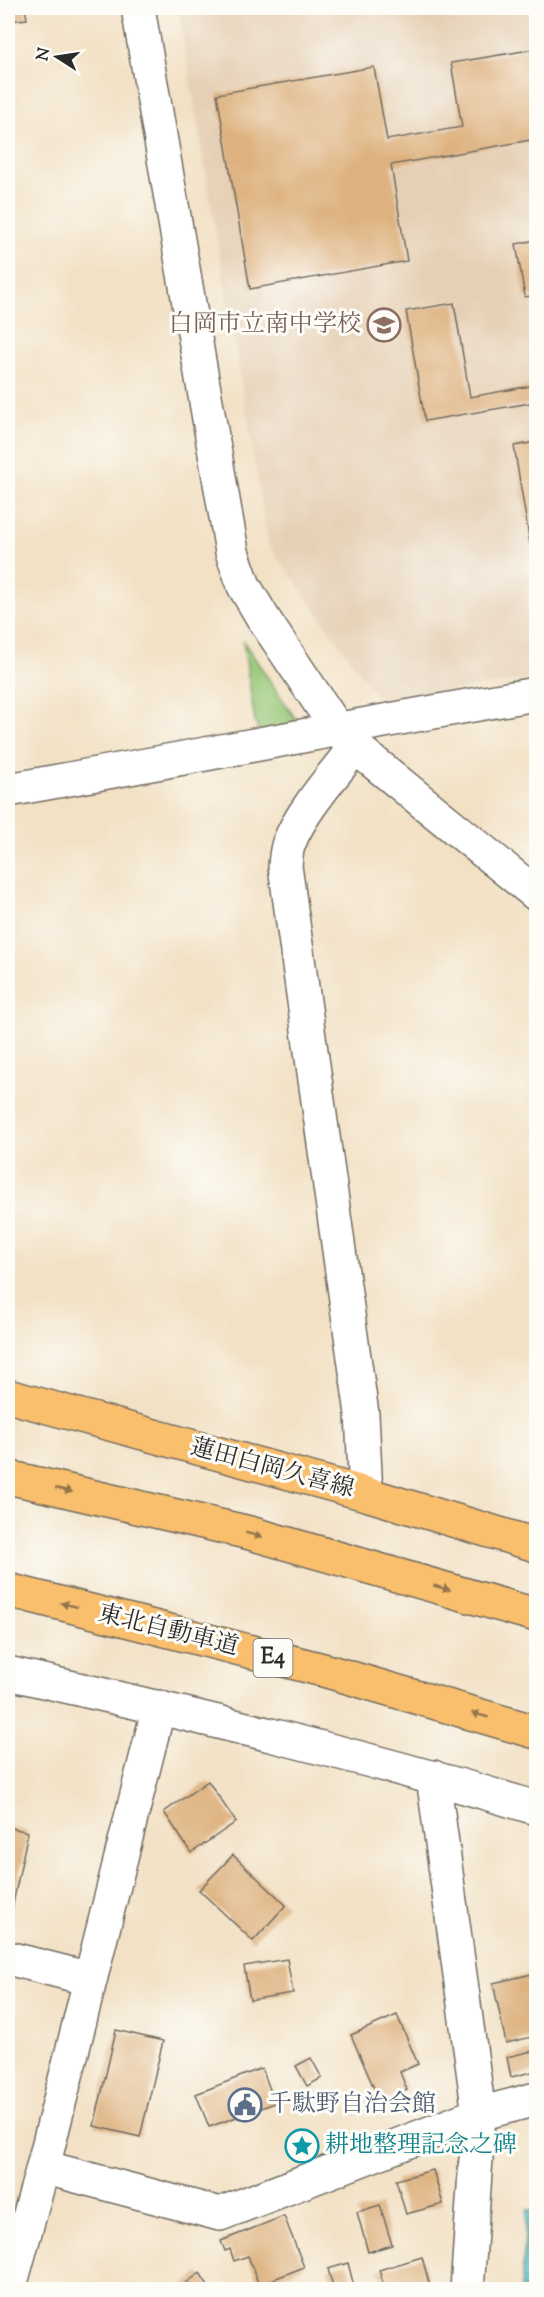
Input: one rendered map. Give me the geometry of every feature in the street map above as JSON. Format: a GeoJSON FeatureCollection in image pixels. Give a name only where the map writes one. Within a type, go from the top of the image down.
{"type":"FeatureCollection","features":[{"type":"Feature","properties":{"kind":"main road","name":"蓮田白岡久喜線"},"geometry":{"type":"LineString","coordinates":[[8,1396],[366,1494],[537,1545]]}},
{"type":"Feature","properties":{"kind":"main road"},"geometry":{"type":"LineString","coordinates":[[8,1477],[250,1533],[537,1615]]}},
{"type":"Feature","properties":{"kind":"main road","name":"東北自動車道"},"geometry":{"type":"LineString","coordinates":[[8,1590],[327,1671],[537,1732]]}},
{"type":"Feature","properties":{"kind":"street"},"geometry":{"type":"LineString","coordinates":[[138,8],[232,552],[249,594],[346,739],[537,894]]}},
{"type":"Feature","properties":{"kind":"street"},"geometry":{"type":"LineString","coordinates":[[8,790],[346,739],[379,720],[537,694]]}},
{"type":"Feature","properties":{"kind":"street"},"geometry":{"type":"LineString","coordinates":[[346,739],[325,784],[288,844],[285,866],[362,1414],[366,1494]]}},
{"type":"Feature","properties":{"kind":"street"},"geometry":{"type":"LineString","coordinates":[[8,1673],[159,1707],[433,1777],[537,1808]]}},
{"type":"Feature","properties":{"kind":"street"},"geometry":{"type":"LineString","coordinates":[[9,2289],[43,2167],[159,1707]]}},
{"type":"Feature","properties":{"kind":"street"},"geometry":{"type":"LineString","coordinates":[[433,1777],[479,2114],[467,2289]]}},
{"type":"Feature","properties":{"kind":"street"},"geometry":{"type":"LineString","coordinates":[[8,1958],[90,1979]]}},
{"type":"Feature","properties":{"kind":"street"},"geometry":{"type":"LineString","coordinates":[[43,2167],[220,2214],[479,2114],[537,2099]]}},
{"type":"Feature","properties":{"kind":"shaded area","name":"白岡市立南中学校"},"geometry":{"type":"Polygon","coordinates":[[[178,8],[536,8],[536,677],[381,703],[268,543],[178,8]]]}},
{"type":"Feature","properties":{"kind":"green space"},"geometry":{"type":"Polygon","coordinates":[[[243,641],[299,724],[259,732],[255,722],[243,641]]]}},
{"type":"Feature","properties":{"kind":"water"},"geometry":{"type":"Polygon","coordinates":[[[527,2210],[536,2210],[536,2289],[521,2289],[527,2210]]]}},
{"type":"Feature","properties":{"kind":"building"},"geometry":{"type":"Polygon","coordinates":[[[8,8],[25,8],[27,19],[8,21],[8,8]]]}},
{"type":"Feature","properties":{"kind":"building"},"geometry":{"type":"Polygon","coordinates":[[[536,49],[536,139],[391,165],[407,261],[250,289],[217,94],[374,67],[387,140],[462,127],[451,63],[536,49]]]}},
{"type":"Feature","properties":{"kind":"building"},"geometry":{"type":"Polygon","coordinates":[[[536,240],[536,295],[525,297],[516,244],[536,240]]]}},
{"type":"Feature","properties":{"kind":"building"},"geometry":{"type":"Polygon","coordinates":[[[454,303],[470,397],[536,385],[536,402],[425,421],[406,311],[454,303]]]}},
{"type":"Feature","properties":{"kind":"building"},"geometry":{"type":"Polygon","coordinates":[[[536,442],[536,573],[535,573],[514,446],[536,442]]]}},
{"type":"Feature","properties":{"kind":"building"},"geometry":{"type":"Polygon","coordinates":[[[208,1781],[236,1822],[191,1853],[164,1812],[208,1781]]]}},
{"type":"Feature","properties":{"kind":"building"},"geometry":{"type":"Polygon","coordinates":[[[8,1827],[28,1832],[9,1923],[8,1923],[8,1827]]]}},
{"type":"Feature","properties":{"kind":"building"},"geometry":{"type":"Polygon","coordinates":[[[233,1855],[286,1905],[253,1941],[199,1890],[233,1855]]]}},
{"type":"Feature","properties":{"kind":"building"},"geometry":{"type":"Polygon","coordinates":[[[287,1959],[293,1993],[250,2000],[244,1966],[287,1959]]]}},
{"type":"Feature","properties":{"kind":"building"},"geometry":{"type":"Polygon","coordinates":[[[532,1974],[536,1993],[536,2036],[506,2043],[493,1983],[532,1974]]]}},
{"type":"Feature","properties":{"kind":"building"},"geometry":{"type":"Polygon","coordinates":[[[397,2015],[418,2064],[400,2072],[407,2090],[380,2102],[351,2035],[397,2015]]]}},
{"type":"Feature","properties":{"kind":"building"},"geometry":{"type":"Polygon","coordinates":[[[116,2030],[163,2041],[140,2137],[94,2126],[116,2030]]]}},
{"type":"Feature","properties":{"kind":"building"},"geometry":{"type":"Polygon","coordinates":[[[536,2050],[536,2071],[511,2077],[507,2057],[536,2050]]]}},
{"type":"Feature","properties":{"kind":"building"},"geometry":{"type":"Polygon","coordinates":[[[311,2058],[322,2078],[307,2086],[296,2066],[311,2058]]]}},
{"type":"Feature","properties":{"kind":"building"},"geometry":{"type":"Polygon","coordinates":[[[262,2068],[275,2103],[209,2127],[196,2094],[262,2068]]]}},
{"type":"Feature","properties":{"kind":"building"},"geometry":{"type":"Polygon","coordinates":[[[433,2170],[443,2204],[406,2214],[396,2180],[433,2170]]]}},
{"type":"Feature","properties":{"kind":"building"},"geometry":{"type":"Polygon","coordinates":[[[380,2205],[392,2245],[368,2252],[357,2212],[380,2205]]]}},
{"type":"Feature","properties":{"kind":"building"},"geometry":{"type":"Polygon","coordinates":[[[284,2216],[304,2267],[259,2285],[248,2256],[234,2261],[230,2249],[225,2251],[221,2241],[284,2216]]]}},
{"type":"Feature","properties":{"kind":"building"},"geometry":{"type":"Polygon","coordinates":[[[422,2257],[431,2290],[385,2290],[379,2270],[422,2257]]]}},
{"type":"Feature","properties":{"kind":"building"},"geometry":{"type":"Polygon","coordinates":[[[348,2263],[355,2290],[334,2290],[328,2269],[348,2263]]]}},
{"type":"Feature","properties":{"kind":"building"},"geometry":{"type":"Polygon","coordinates":[[[200,2273],[211,2290],[176,2290],[200,2273]]]}},
{"type":"Feature","properties":{"kind":"place","name":"白岡市立南中学校"},"geometry":{"type":"Point","coordinates":[384,325]}},
{"type":"Feature","properties":{"kind":"place","name":"千駄野自治会館"},"geometry":{"type":"Point","coordinates":[245,2105]}},
{"type":"Feature","properties":{"kind":"place","name":"耕地整理記念之碑"},"geometry":{"type":"Point","coordinates":[302,2146]}}]}
